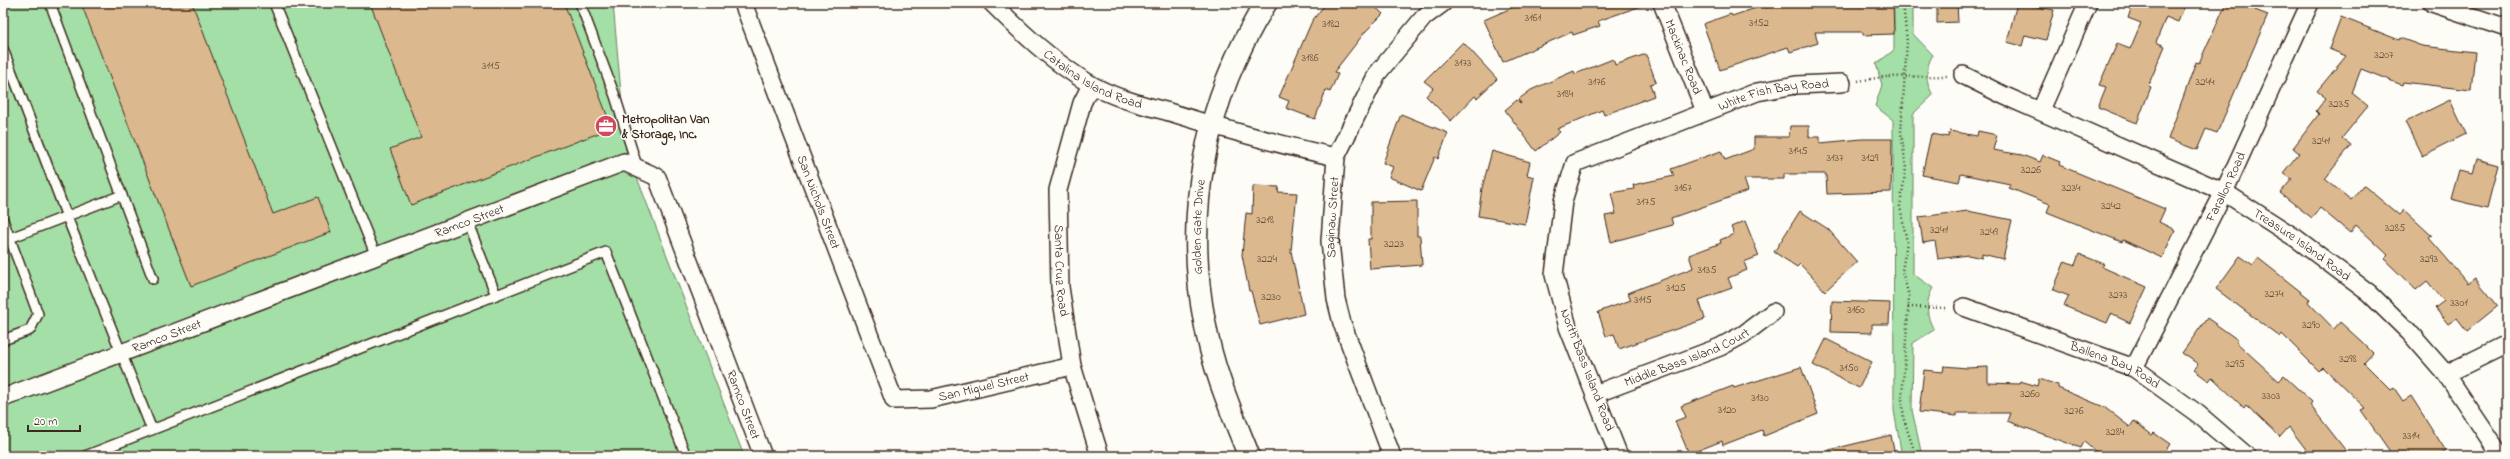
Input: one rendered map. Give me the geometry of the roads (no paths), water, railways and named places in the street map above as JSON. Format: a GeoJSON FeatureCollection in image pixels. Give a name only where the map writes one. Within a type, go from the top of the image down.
{"type":"FeatureCollection","features":[{"type":"Feature","properties":{"kind":"street","name":"San Nichols Street"},"geometry":{"type":"LineString","coordinates":[[743,3],[894,400]]}},
{"type":"Feature","properties":{"kind":"street","name":"Catalina Island Road"},"geometry":{"type":"LineString","coordinates":[[992,3],[1018,30],[1052,59],[1091,84],[1130,100],[1211,125],[1336,157]]}},
{"type":"Feature","properties":{"kind":"street","name":"Golden Gate Drive"},"geometry":{"type":"LineString","coordinates":[[1249,456],[1214,361],[1199,291],[1196,227],[1198,188],[1211,125],[1223,86],[1237,53],[1266,3]]}},
{"type":"Feature","properties":{"kind":"street","name":"Saginaw Street"},"geometry":{"type":"LineString","coordinates":[[1392,456],[1342,323],[1336,299],[1330,241],[1336,157],[1377,74],[1424,17],[1443,3]]}},
{"type":"Feature","properties":{"kind":"street","name":"Mackinac Road"},"geometry":{"type":"LineString","coordinates":[[1662,3],[1705,111]]}},
{"type":"Feature","properties":{"kind":"street"},"geometry":{"type":"LineString","coordinates":[[2041,110],[2088,3]]}},
{"type":"Feature","properties":{"kind":"street","name":"Farallon Road"},"geometry":{"type":"LineString","coordinates":[[2134,368],[2224,192],[2310,3]]}},
{"type":"Feature","properties":{"kind":"street"},"geometry":{"type":"LineString","coordinates":[[2432,3],[2507,28]]}},
{"type":"Feature","properties":{"kind":"street","name":"Treasure Island Road"},"geometry":{"type":"LineString","coordinates":[[1963,74],[2005,96],[2041,110],[2224,192],[2297,239],[2369,294],[2409,332],[2446,374],[2501,456]]}},
{"type":"Feature","properties":{"kind":"street","name":"White Fish Bay Road"},"geometry":{"type":"LineString","coordinates":[[1705,111],[1757,92],[1796,85],[1842,83]]}},
{"type":"Feature","properties":{"kind":"street","name":"Santa Cruz Road"},"geometry":{"type":"LineString","coordinates":[[1091,84],[1082,103],[1058,190],[1060,287],[1072,366],[1100,456]]}},
{"type":"Feature","properties":{"kind":"street","name":"North Bass Island Road"},"geometry":{"type":"LineString","coordinates":[[1619,456],[1568,327],[1554,275],[1563,201],[1575,163],[1705,111]]}},
{"type":"Feature","properties":{"kind":"street","name":"Ramco Street"},"geometry":{"type":"LineString","coordinates":[[3,398],[624,162],[657,178],[763,456]]}},
{"type":"Feature","properties":{"kind":"street","name":"Ballena Bay Road"},"geometry":{"type":"LineString","coordinates":[[1964,307],[2023,326],[2134,368],[2198,414],[2247,456]]}},
{"type":"Feature","properties":{"kind":"street","name":"Middle Bass Island Court"},"geometry":{"type":"LineString","coordinates":[[1595,394],[1720,346],[1744,334],[1773,312]]}},
{"type":"Feature","properties":{"kind":"street"},"geometry":{"type":"LineString","coordinates":[[2446,374],[2507,344]]}},
{"type":"Feature","properties":{"kind":"street","name":"San Miguel Street"},"geometry":{"type":"LineString","coordinates":[[894,400],[931,399],[1072,366]]}},
{"type":"Feature","properties":{"kind":"lane"},"geometry":{"type":"LineString","coordinates":[[50,3],[153,279]]}},
{"type":"Feature","properties":{"kind":"lane"},"geometry":{"type":"LineString","coordinates":[[274,3],[376,256]]}},
{"type":"Feature","properties":{"kind":"lane"},"geometry":{"type":"LineString","coordinates":[[580,3],[615,96],[638,169]]}},
{"type":"Feature","properties":{"kind":"lane"},"geometry":{"type":"LineString","coordinates":[[3,49],[67,217],[152,430]]}},
{"type":"Feature","properties":{"kind":"lane"},"geometry":{"type":"LineString","coordinates":[[10,238],[122,195]]}},
{"type":"Feature","properties":{"kind":"lane"},"geometry":{"type":"LineString","coordinates":[[3,220],[38,314],[30,330],[3,340]]}},
{"type":"Feature","properties":{"kind":"lane"},"geometry":{"type":"LineString","coordinates":[[467,221],[496,295]]}},
{"type":"Feature","properties":{"kind":"lane"},"geometry":{"type":"LineString","coordinates":[[85,456],[606,252],[686,456]]}},
{"type":"Feature","properties":{"kind":"place","name":"Metropolitan Van & Storage, Inc."},"geometry":{"type":"Point","coordinates":[606,126]}}]}
